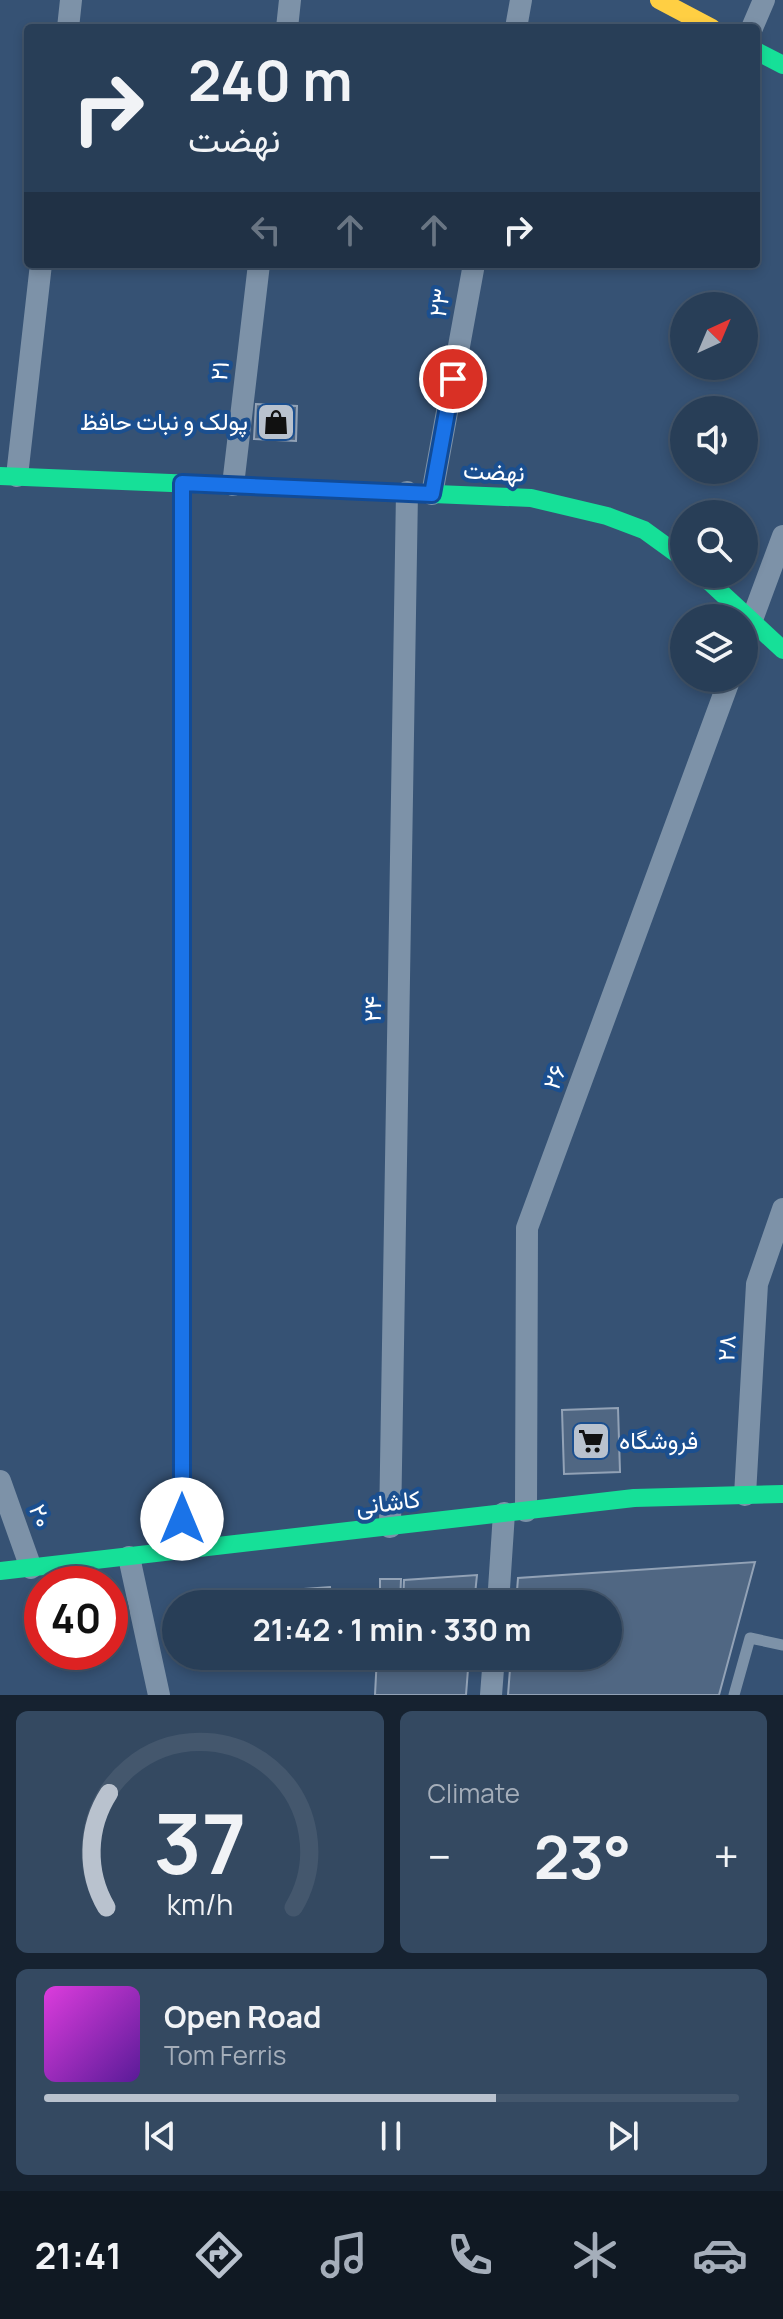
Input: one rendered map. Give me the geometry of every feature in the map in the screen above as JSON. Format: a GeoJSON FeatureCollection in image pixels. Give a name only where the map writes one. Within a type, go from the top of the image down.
{"type":"FeatureCollection","features":[{"type":"Feature","properties":{"kind":"main road"},"geometry":{"type":"LineString","coordinates":[[659,0],[704,24]]}},
{"type":"Feature","properties":{"kind":"main road"},"geometry":{"type":"LineString","coordinates":[[760,53],[783,65]]}},
{"type":"Feature","properties":{"kind":"main road","name":"نهضت"},"geometry":{"type":"LineString","coordinates":[[8,476],[531,498],[607,516],[644,530],[670,549]]}},
{"type":"Feature","properties":{"kind":"main road"},"geometry":{"type":"LineString","coordinates":[[182,483],[182,1551]]}},
{"type":"Feature","properties":{"kind":"main road"},"geometry":{"type":"LineString","coordinates":[[713,588],[726,604]]}},
{"type":"Feature","properties":{"kind":"main road"},"geometry":{"type":"LineString","coordinates":[[758,636],[783,650]]}},
{"type":"Feature","properties":{"kind":"main road","name":"کاشانی"},"geometry":{"type":"LineString","coordinates":[[49,1566],[634,1498],[783,1494]]}},
{"type":"Feature","properties":{"kind":"main road","name":"کاشانی"},"geometry":{"type":"LineString","coordinates":[[4,1570],[24,1569]]}},
{"type":"Feature","properties":{"kind":"street"},"geometry":{"type":"LineString","coordinates":[[68,24],[71,0]]}},
{"type":"Feature","properties":{"kind":"street"},"geometry":{"type":"LineString","coordinates":[[287,24],[290,0]]}},
{"type":"Feature","properties":{"kind":"street"},"geometry":{"type":"LineString","coordinates":[[517,24],[521,0]]}},
{"type":"Feature","properties":{"kind":"street"},"geometry":{"type":"LineString","coordinates":[[754,24],[764,0]]}},
{"type":"Feature","properties":{"kind":"street"},"geometry":{"type":"LineString","coordinates":[[8,476],[40,268]]}},
{"type":"Feature","properties":{"kind":"street","name":"۲۱"},"geometry":{"type":"LineString","coordinates":[[233,485],[259,268]]}},
{"type":"Feature","properties":{"kind":"street","name":"۲۳"},"geometry":{"type":"LineString","coordinates":[[432,494],[473,268]]}},
{"type":"Feature","properties":{"kind":"street","name":"۲۴"},"geometry":{"type":"LineString","coordinates":[[390,1527],[407,492]]}},
{"type":"Feature","properties":{"kind":"street"},"geometry":{"type":"LineString","coordinates":[[758,604],[783,536]]}},
{"type":"Feature","properties":{"kind":"street","name":"۲۶"},"geometry":{"type":"LineString","coordinates":[[501,1590],[515,1512],[527,1228],[725,692]]}},
{"type":"Feature","properties":{"kind":"street","name":"۲۸"},"geometry":{"type":"LineString","coordinates":[[745,1495],[757,1284],[783,1209]]}},
{"type":"Feature","properties":{"kind":"street","name":"۲۰"},"geometry":{"type":"LineString","coordinates":[[0,1481],[30,1566]]}},
{"type":"Feature","properties":{"kind":"street"},"geometry":{"type":"LineString","coordinates":[[129,1557],[159,1695]]}},
{"type":"Feature","properties":{"kind":"street"},"geometry":{"type":"LineString","coordinates":[[0,1592],[4,1570]]}},
{"type":"Feature","properties":{"kind":"street"},"geometry":{"type":"LineString","coordinates":[[491,1695],[493,1670]]}},
{"type":"Feature","properties":{"kind":"lane"},"geometry":{"type":"LineString","coordinates":[[734,1695],[750,1638],[783,1645]]}},
{"type":"Feature","properties":{"kind":"building","name":"پولک و نبات حافظ"},"geometry":{"type":"Polygon","coordinates":[[[256,404],[297,406],[296,441],[254,439],[256,404]]]}},
{"type":"Feature","properties":{"kind":"building","name":"فروشگاه"},"geometry":{"type":"Polygon","coordinates":[[[618,1408],[620,1472],[564,1474],[562,1410],[618,1408]]]}},
{"type":"Feature","properties":{"kind":"building"},"geometry":{"type":"Polygon","coordinates":[[[755,1562],[719,1695],[508,1695],[510,1670],[622,1670],[622,1590],[517,1590],[518,1578],[755,1562]]]}},
{"type":"Feature","properties":{"kind":"building"},"geometry":{"type":"Polygon","coordinates":[[[477,1575],[475,1590],[404,1590],[404,1580],[477,1575]]]}},
{"type":"Feature","properties":{"kind":"building"},"geometry":{"type":"Polygon","coordinates":[[[380,1579],[401,1579],[401,1590],[380,1590],[380,1579]]]}},
{"type":"Feature","properties":{"kind":"building"},"geometry":{"type":"Polygon","coordinates":[[[330,1587],[330,1590],[291,1590],[330,1587]]]}},
{"type":"Feature","properties":{"kind":"building"},"geometry":{"type":"Polygon","coordinates":[[[376,1670],[468,1670],[466,1695],[375,1695],[376,1670]]]}},
{"type":"Feature","properties":{"kind":"traffic: fast"},"geometry":{"type":"LineString","coordinates":[[760,53],[783,65]]}},
{"type":"Feature","properties":{"kind":"traffic: fast"},"geometry":{"type":"LineString","coordinates":[[0,476],[531,498],[607,516],[644,530],[670,549]]}},
{"type":"Feature","properties":{"kind":"traffic: fast"},"geometry":{"type":"LineString","coordinates":[[182,483],[182,1551]]}},
{"type":"Feature","properties":{"kind":"traffic: fast"},"geometry":{"type":"LineString","coordinates":[[716,588],[783,650]]}},
{"type":"Feature","properties":{"kind":"traffic: fast"},"geometry":{"type":"LineString","coordinates":[[0,1571],[634,1498],[783,1494]]}},
{"type":"Feature","properties":{"kind":"traffic: slow"},"geometry":{"type":"LineString","coordinates":[[659,0],[704,24]]}},
{"type":"Feature","properties":{"kind":"place","name":"پولک و نبات حافظ"},"geometry":{"type":"Point","coordinates":[276,422]}},
{"type":"Feature","properties":{"kind":"place","name":"فروشگاه"},"geometry":{"type":"Point","coordinates":[591,1441]}},
{"type":"Feature","properties":{"kind":"route"},"geometry":{"type":"LineString","coordinates":[[182,1519],[182,483],[432,494],[453,379]]}}]}
